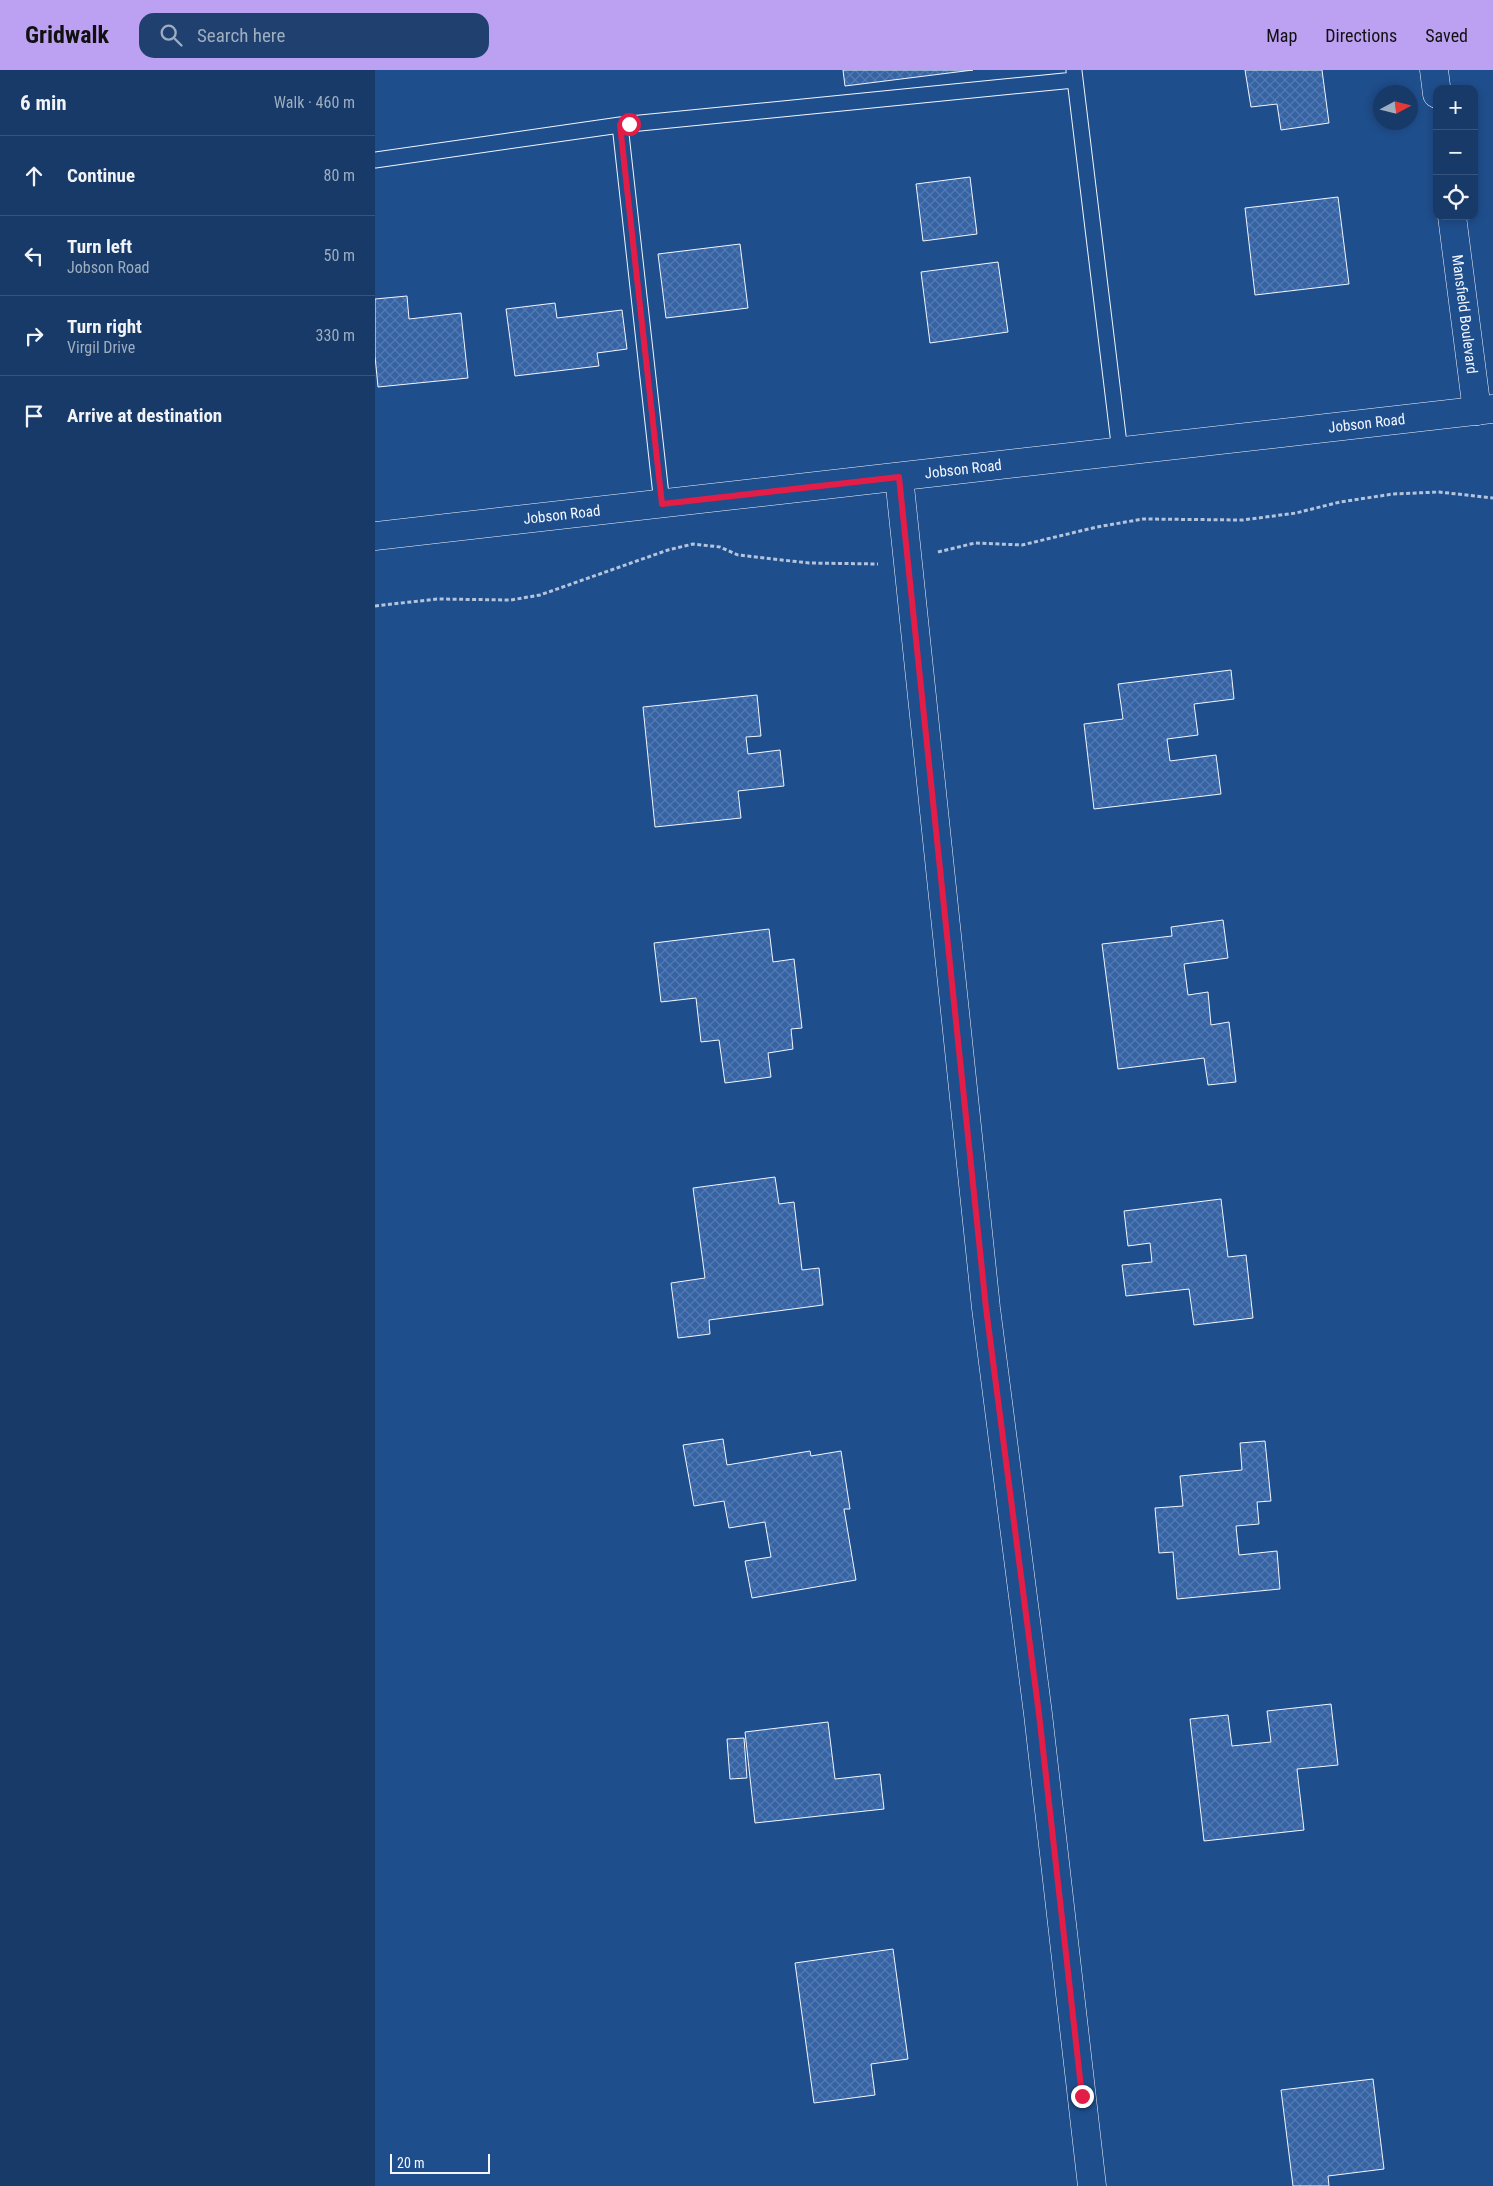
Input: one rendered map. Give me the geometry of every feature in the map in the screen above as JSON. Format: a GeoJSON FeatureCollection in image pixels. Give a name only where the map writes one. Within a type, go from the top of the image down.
{"type":"FeatureCollection","features":[{"type":"Feature","properties":{"kind":"street"},"geometry":{"type":"LineString","coordinates":[[1434,70],[1436,85]]}},
{"type":"Feature","properties":{"kind":"street","name":"Mansfield Boulevard"},"geometry":{"type":"LineString","coordinates":[[1453,220],[1485,410]]}},
{"type":"Feature","properties":{"kind":"street","name":"Jobson Road"},"geometry":{"type":"LineString","coordinates":[[375,536],[1485,410]]}},
{"type":"Feature","properties":{"kind":"street"},"geometry":{"type":"LineString","coordinates":[[899,477],[985,1299],[1039,1714],[1092,2186]]}},
{"type":"Feature","properties":{"kind":"lane"},"geometry":{"type":"LineString","coordinates":[[375,160],[620,125],[1074,75],[1120,452]]}},
{"type":"Feature","properties":{"kind":"lane"},"geometry":{"type":"LineString","coordinates":[[620,125],[662,504]]}},
{"type":"Feature","properties":{"kind":"building"},"geometry":{"type":"Polygon","coordinates":[[[843,70],[973,70],[845,86],[843,70]]]}},
{"type":"Feature","properties":{"kind":"building"},"geometry":{"type":"Polygon","coordinates":[[[1245,70],[1322,70],[1329,123],[1281,130],[1277,104],[1251,107],[1245,70]]]}},
{"type":"Feature","properties":{"kind":"building"},"geometry":{"type":"Polygon","coordinates":[[[970,177],[977,234],[923,241],[916,184],[970,177]]]}},
{"type":"Feature","properties":{"kind":"building"},"geometry":{"type":"Polygon","coordinates":[[[1338,197],[1349,284],[1255,295],[1245,208],[1338,197]]]}},
{"type":"Feature","properties":{"kind":"building"},"geometry":{"type":"Polygon","coordinates":[[[740,244],[748,308],[666,318],[658,254],[740,244]]]}},
{"type":"Feature","properties":{"kind":"building"},"geometry":{"type":"Polygon","coordinates":[[[998,262],[1008,332],[930,343],[921,272],[998,262]]]}},
{"type":"Feature","properties":{"kind":"building"},"geometry":{"type":"Polygon","coordinates":[[[407,296],[409,319],[461,313],[468,378],[378,387],[375,356],[375,299],[407,296]]]}},
{"type":"Feature","properties":{"kind":"building"},"geometry":{"type":"Polygon","coordinates":[[[555,303],[557,318],[622,310],[627,349],[597,353],[599,366],[515,376],[506,309],[555,303]]]}},
{"type":"Feature","properties":{"kind":"building"},"geometry":{"type":"Polygon","coordinates":[[[1231,670],[1234,699],[1194,704],[1198,735],[1167,739],[1170,761],[1216,755],[1221,794],[1094,809],[1084,724],[1123,719],[1118,684],[1231,670]]]}},
{"type":"Feature","properties":{"kind":"building"},"geometry":{"type":"Polygon","coordinates":[[[757,695],[761,736],[746,737],[748,754],[780,750],[784,786],[738,791],[741,818],[655,827],[643,707],[757,695]]]}},
{"type":"Feature","properties":{"kind":"building"},"geometry":{"type":"Polygon","coordinates":[[[1223,920],[1228,958],[1184,964],[1188,995],[1208,992],[1211,1025],[1229,1022],[1236,1082],[1208,1085],[1204,1058],[1118,1069],[1102,944],[1172,936],[1171,927],[1223,920]]]}},
{"type":"Feature","properties":{"kind":"building"},"geometry":{"type":"Polygon","coordinates":[[[769,929],[773,962],[794,959],[802,1028],[791,1029],[793,1049],[768,1053],[771,1077],[725,1083],[719,1040],[701,1042],[696,998],[661,1002],[654,943],[769,929]]]}},
{"type":"Feature","properties":{"kind":"building"},"geometry":{"type":"Polygon","coordinates":[[[775,1177],[779,1204],[794,1202],[802,1270],[819,1268],[823,1305],[709,1320],[710,1334],[678,1338],[671,1283],[705,1278],[693,1188],[775,1177]]]}},
{"type":"Feature","properties":{"kind":"building"},"geometry":{"type":"Polygon","coordinates":[[[1221,1199],[1228,1257],[1246,1255],[1253,1318],[1194,1325],[1189,1289],[1126,1296],[1122,1265],[1152,1262],[1150,1243],[1128,1246],[1124,1211],[1221,1199]]]}},
{"type":"Feature","properties":{"kind":"building"},"geometry":{"type":"Polygon","coordinates":[[[723,1439],[727,1465],[810,1451],[811,1456],[841,1451],[850,1509],[844,1509],[856,1580],[752,1598],[745,1561],[771,1557],[765,1522],[729,1528],[724,1501],[694,1506],[683,1445],[723,1439]]]}},
{"type":"Feature","properties":{"kind":"building"},"geometry":{"type":"Polygon","coordinates":[[[1265,1441],[1271,1501],[1257,1502],[1259,1524],[1236,1526],[1239,1555],[1277,1551],[1280,1589],[1177,1599],[1173,1552],[1159,1553],[1155,1508],[1183,1506],[1180,1476],[1242,1470],[1240,1443],[1265,1441]]]}},
{"type":"Feature","properties":{"kind":"building"},"geometry":{"type":"Polygon","coordinates":[[[1331,1704],[1338,1765],[1297,1769],[1304,1830],[1204,1841],[1190,1719],[1228,1715],[1232,1746],[1271,1742],[1267,1711],[1331,1704]]]}},
{"type":"Feature","properties":{"kind":"building"},"geometry":{"type":"Polygon","coordinates":[[[828,1722],[835,1779],[880,1774],[884,1809],[755,1823],[745,1732],[828,1722]]]}},
{"type":"Feature","properties":{"kind":"building"},"geometry":{"type":"Polygon","coordinates":[[[744,1738],[747,1778],[730,1779],[727,1739],[744,1738]]]}},
{"type":"Feature","properties":{"kind":"building"},"geometry":{"type":"Polygon","coordinates":[[[893,1949],[908,2059],[871,2064],[875,2095],[814,2103],[795,1963],[893,1949]]]}},
{"type":"Feature","properties":{"kind":"building"},"geometry":{"type":"Polygon","coordinates":[[[1373,2079],[1384,2169],[1328,2176],[1329,2186],[1293,2186],[1281,2090],[1373,2079]]]}},
{"type":"Feature","properties":{"kind":"route"},"geometry":{"type":"LineString","coordinates":[[629,124],[620,125],[662,504],[899,477],[986,1308],[1039,1714],[1082,2096]]}}]}
